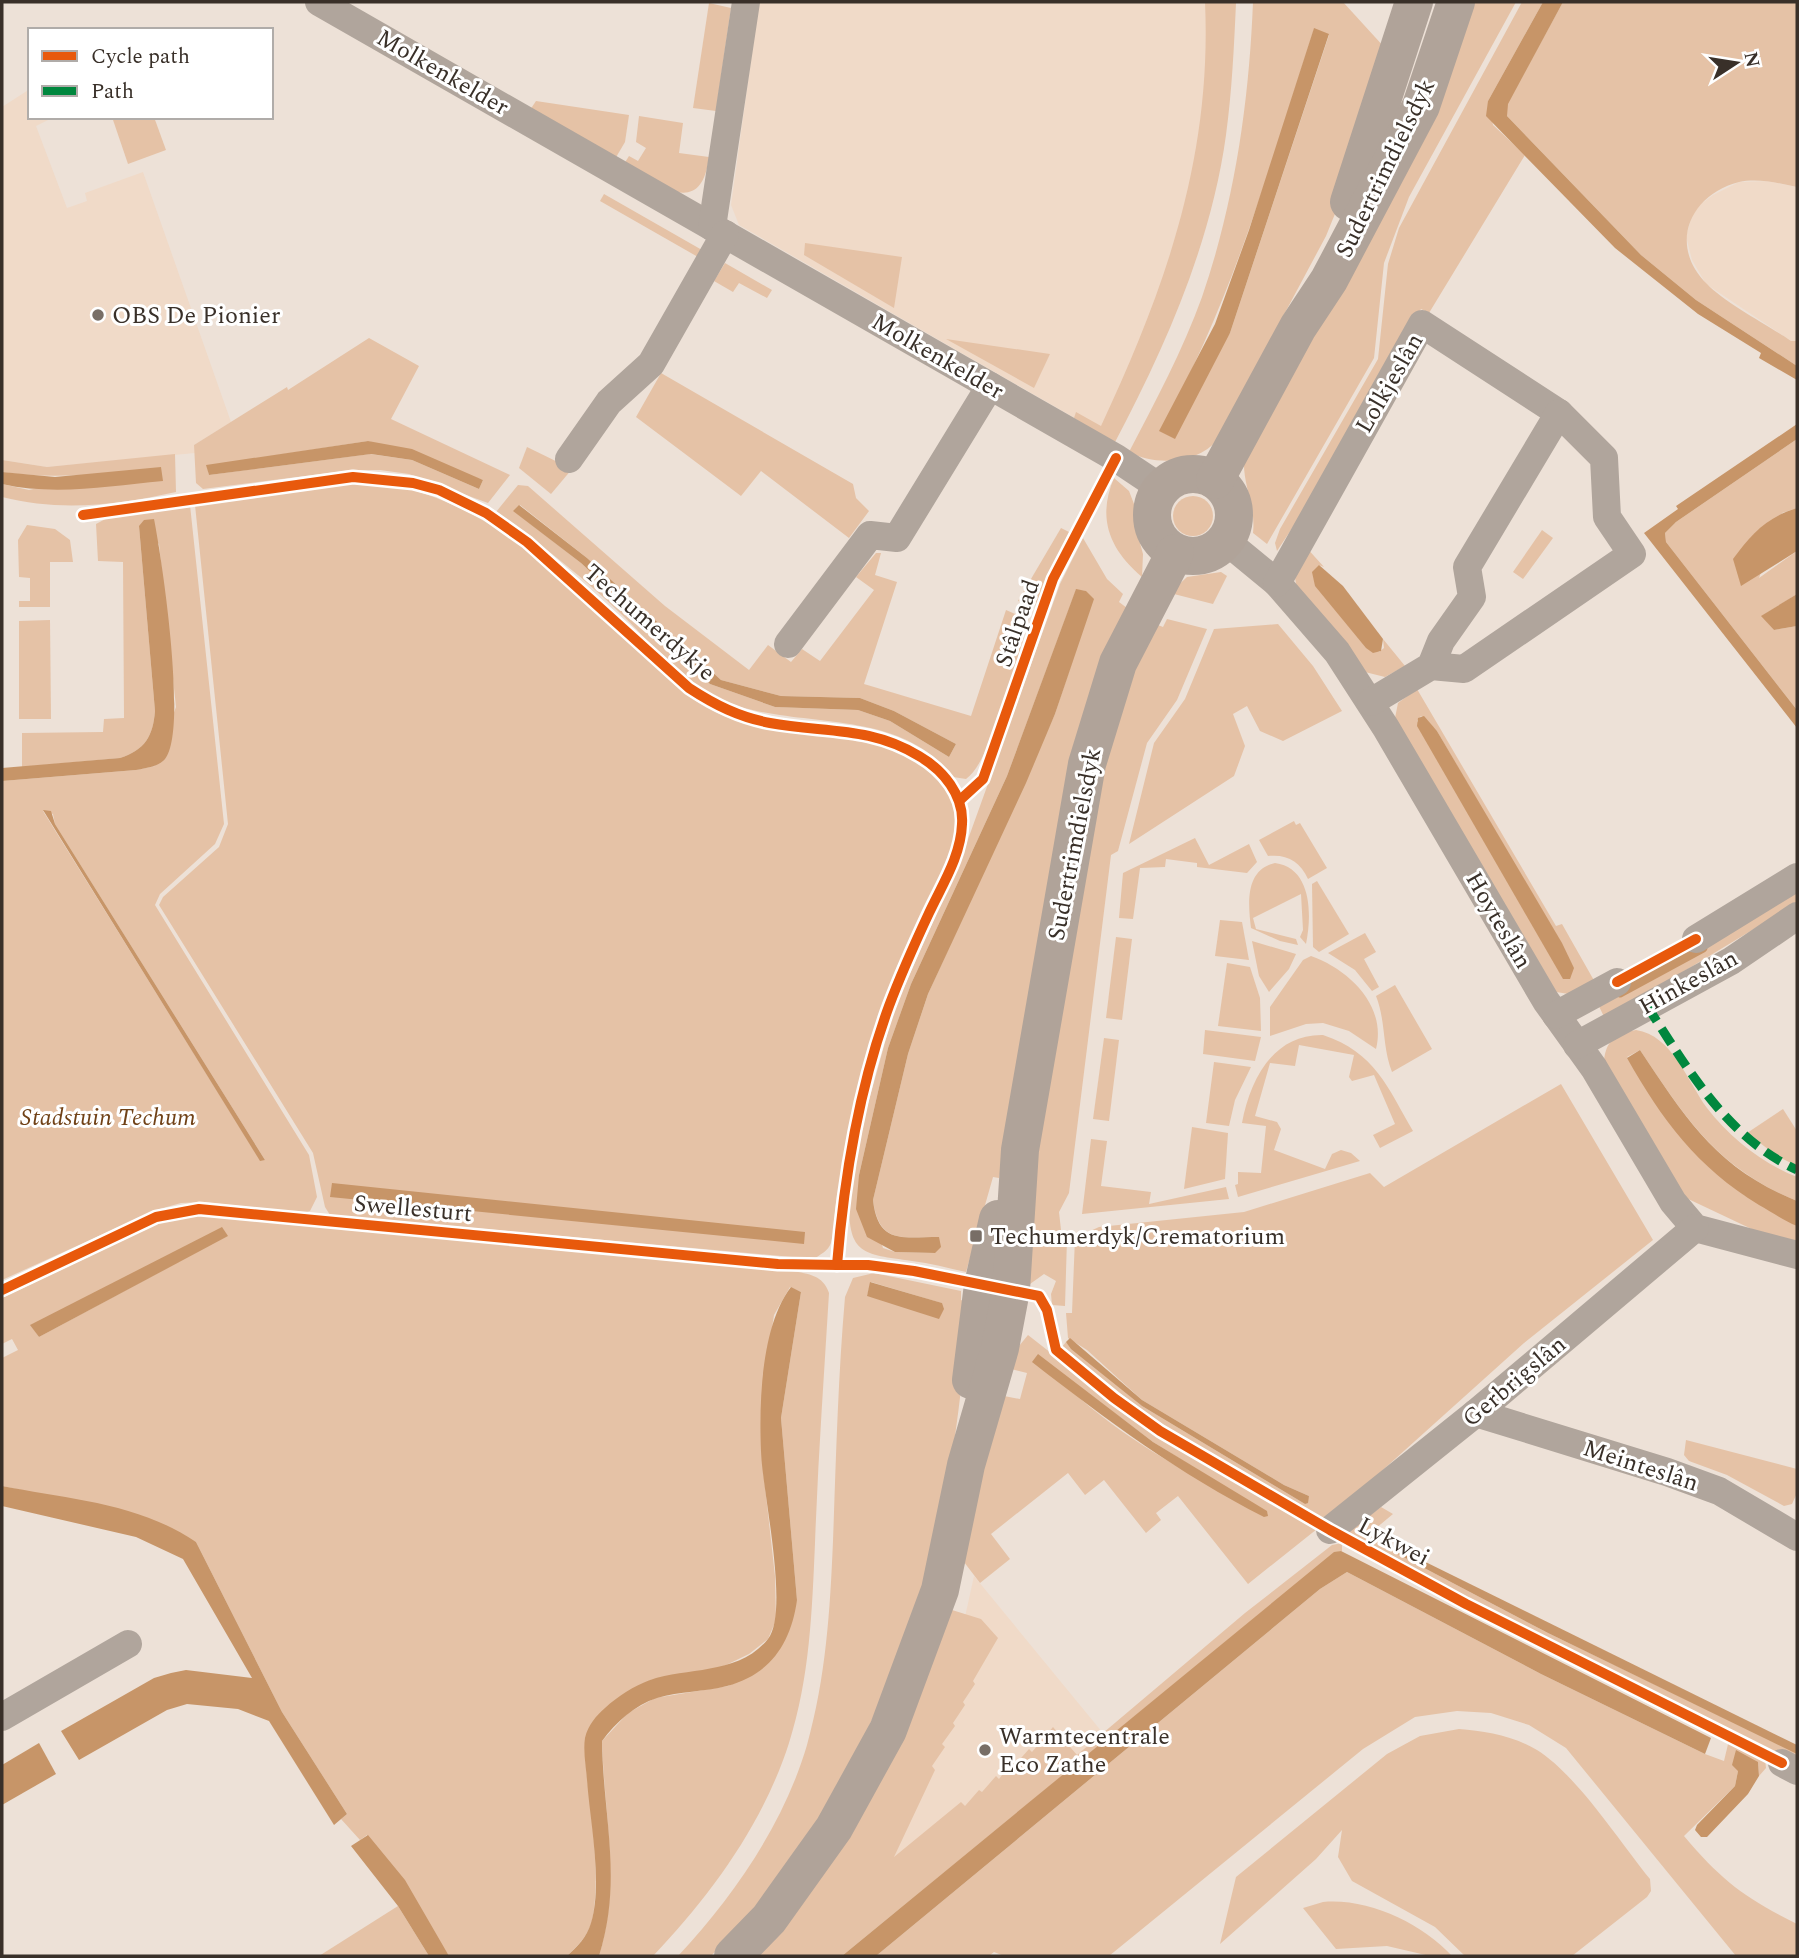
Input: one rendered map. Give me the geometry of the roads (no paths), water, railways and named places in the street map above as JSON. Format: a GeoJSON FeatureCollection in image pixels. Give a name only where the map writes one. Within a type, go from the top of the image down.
{"type":"FeatureCollection","features":[{"type":"Feature","properties":{"kind":"street","name":"Molkenkelder"},"geometry":{"type":"LineString","coordinates":[[319,2],[1116,458],[1161,488]]}},
{"type":"Feature","properties":{"kind":"street"},"geometry":{"type":"LineString","coordinates":[[569,460],[609,402],[651,364],[719,230],[746,2]]}},
{"type":"Feature","properties":{"kind":"street","name":"Sudertrimdielsdyk"},"geometry":{"type":"LineString","coordinates":[[1298,327],[1340,230],[1414,2]]}},
{"type":"Feature","properties":{"kind":"street","name":"Sudertrimdielsdyk"},"geometry":{"type":"LineString","coordinates":[[1215,480],[1298,327],[1329,280],[1421,106],[1456,2]]}},
{"type":"Feature","properties":{"kind":"street","name":"Lolkjeslân"},"geometry":{"type":"LineString","coordinates":[[1277,583],[1422,324],[1559,412],[1604,458],[1607,517],[1632,554],[1464,669],[1431,666]]}},
{"type":"Feature","properties":{"kind":"street"},"geometry":{"type":"LineString","coordinates":[[788,643],[870,535],[897,538],[990,386]]}},
{"type":"Feature","properties":{"kind":"street"},"geometry":{"type":"LineString","coordinates":[[1371,702],[1431,666],[1441,641],[1472,597],[1467,567],[1559,412]]}},
{"type":"Feature","properties":{"kind":"street"},"geometry":{"type":"LineString","coordinates":[[1186,474],[1201,474],[1215,480],[1228,492],[1234,508],[1234,525],[1226,541],[1203,556],[1188,557],[1175,553],[1160,541],[1152,524],[1152,505],[1161,488],[1172,479],[1186,474]]}},
{"type":"Feature","properties":{"kind":"street","name":"Hoyteslân"},"geometry":{"type":"LineString","coordinates":[[1226,541],[1277,583],[1337,652],[1371,702],[1556,1015],[1674,1202],[1695,1228]]}},
{"type":"Feature","properties":{"kind":"street","name":"Sudertrimdielsdyk"},"geometry":{"type":"LineString","coordinates":[[733,1956],[769,1919],[834,1828],[888,1730],[923,1643],[940,1590],[967,1465],[1000,1348],[1012,1290],[1020,1150],[1087,764],[1118,663],[1175,553]]}},
{"type":"Feature","properties":{"kind":"street"},"geometry":{"type":"LineString","coordinates":[[1696,939],[1797,877]]}},
{"type":"Feature","properties":{"kind":"street","name":"Hinkeslân"},"geometry":{"type":"LineString","coordinates":[[1577,1045],[1731,961],[1792,924]]}},
{"type":"Feature","properties":{"kind":"street"},"geometry":{"type":"LineString","coordinates":[[1556,1015],[1617,982]]}},
{"type":"Feature","properties":{"kind":"street"},"geometry":{"type":"LineString","coordinates":[[1695,1228],[1797,1255]]}},
{"type":"Feature","properties":{"kind":"street","name":"Gerbrigslân"},"geometry":{"type":"LineString","coordinates":[[1330,1530],[1476,1413],[1695,1228]]}},
{"type":"Feature","properties":{"kind":"street","name":"Meinteslân"},"geometry":{"type":"LineString","coordinates":[[1476,1413],[1667,1472],[1719,1491],[1797,1537]]}},
{"type":"Feature","properties":{"kind":"street"},"geometry":{"type":"LineString","coordinates":[[2,1717],[128,1644]]}},
{"type":"Feature","properties":{"kind":"waterway"},"geometry":{"type":"LineString","coordinates":[[1620,993],[1703,948]]}},
{"type":"Feature","properties":{"kind":"place","name":"OBS De Pionier"},"geometry":{"type":"Point","coordinates":[98,315]}},
{"type":"Feature","properties":{"kind":"place","name":"Techumerdyk/Crematorium"},"geometry":{"type":"Point","coordinates":[976,1236]}},
{"type":"Feature","properties":{"kind":"place","name":"Warmtecentrale Eco Zathe"},"geometry":{"type":"Point","coordinates":[985,1750]}},
{"type":"Feature","properties":{"kind":"park label","name":"Stadstuin Techum"},"geometry":{"type":"Point","coordinates":[108,1117]}}]}
